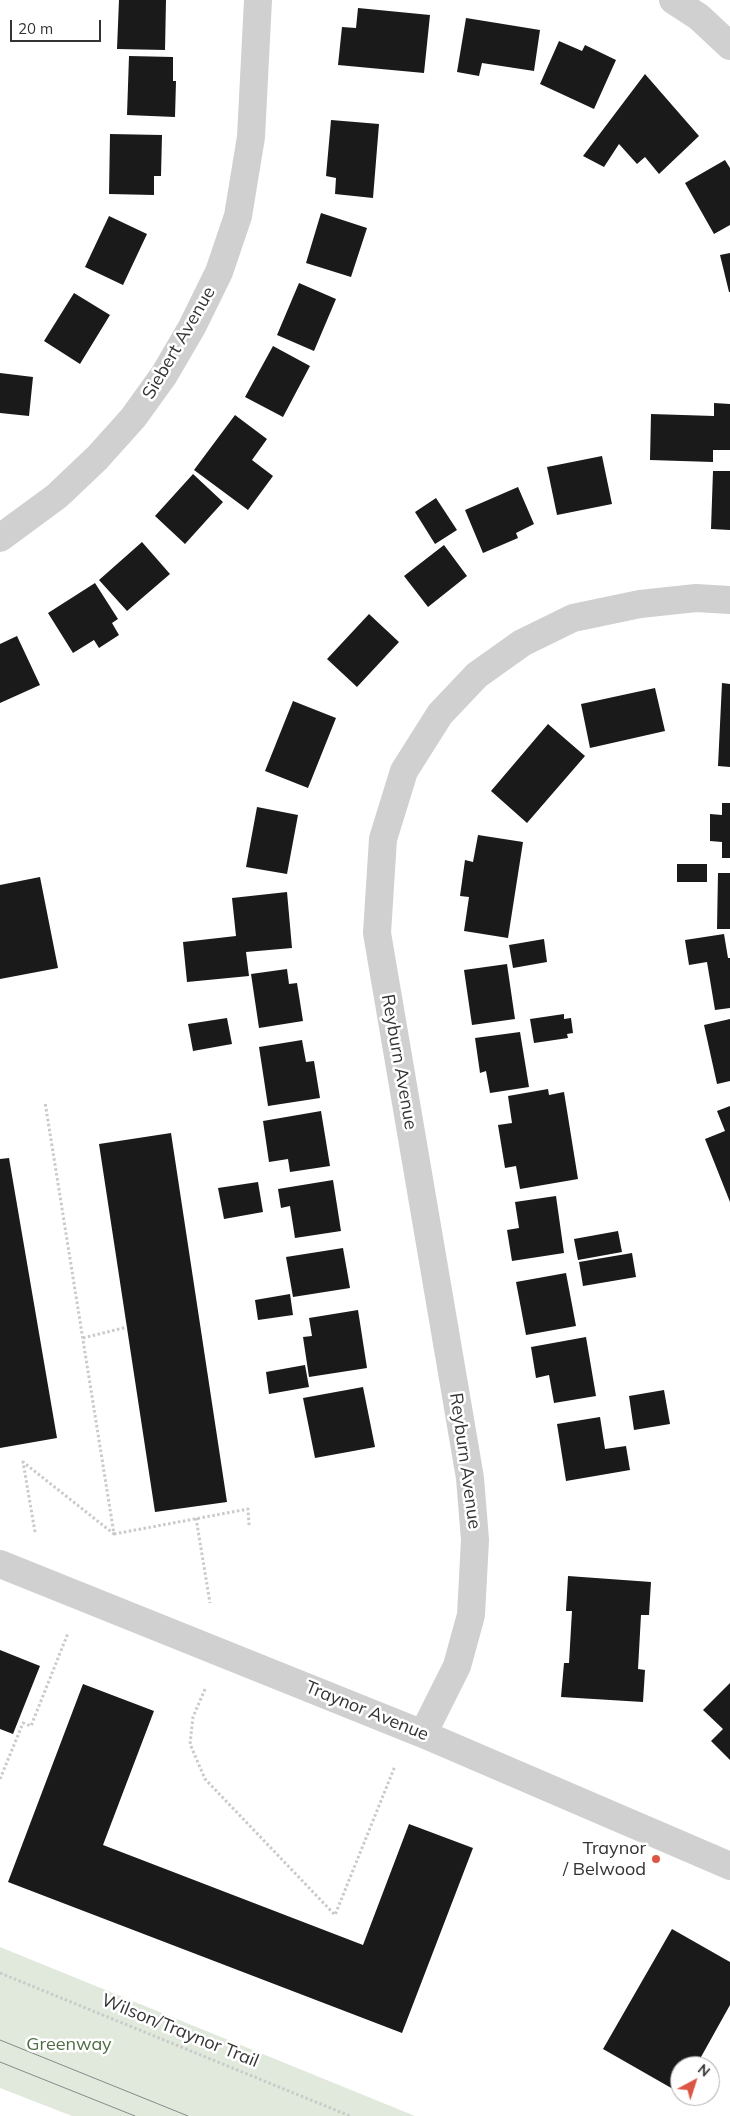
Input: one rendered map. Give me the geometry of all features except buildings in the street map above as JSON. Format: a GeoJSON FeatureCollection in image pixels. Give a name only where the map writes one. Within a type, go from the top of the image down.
{"type":"FeatureCollection","features":[{"type":"Feature","properties":{"kind":"street","name":"Siebert Avenue"},"geometry":{"type":"LineString","coordinates":[[0,538],[57,496],[97,458],[133,418],[164,375],[192,327],[219,272],[238,216],[251,137],[258,0]]}},
{"type":"Feature","properties":{"kind":"street"},"geometry":{"type":"LineString","coordinates":[[673,0],[699,16],[730,46]]}},
{"type":"Feature","properties":{"kind":"street","name":"Reyburn Avenue"},"geometry":{"type":"LineString","coordinates":[[423,1734],[457,1666],[471,1615],[475,1540],[470,1478],[377,933],[383,838],[404,771],[440,714],[476,675],[522,643],[573,618],[640,604],[696,598],[730,600]]}},
{"type":"Feature","properties":{"kind":"street","name":"Traynor Avenue"},"geometry":{"type":"LineString","coordinates":[[0,1564],[423,1734],[729,1865]]}},
{"type":"Feature","properties":{"kind":"path"},"geometry":{"type":"LineString","coordinates":[[45,1102],[114,1534]]}},
{"type":"Feature","properties":{"kind":"path"},"geometry":{"type":"LineString","coordinates":[[83,1338],[127,1327]]}},
{"type":"Feature","properties":{"kind":"path"},"geometry":{"type":"LineString","coordinates":[[35,1532],[23,1462],[114,1534],[248,1509],[248,1525]]}},
{"type":"Feature","properties":{"kind":"path"},"geometry":{"type":"LineString","coordinates":[[196,1518],[210,1603]]}},
{"type":"Feature","properties":{"kind":"path"},"geometry":{"type":"LineString","coordinates":[[0,1779],[23,1723],[31,1726],[68,1632]]}},
{"type":"Feature","properties":{"kind":"path"},"geometry":{"type":"LineString","coordinates":[[205,1688],[193,1717],[190,1744],[205,1779],[334,1915],[395,1766]]}},
{"type":"Feature","properties":{"kind":"path","name":"Wilson/Traynor Trail"},"geometry":{"type":"LineString","coordinates":[[0,1973],[350,2116]]}},
{"type":"Feature","properties":{"kind":"green space","name":"Greenway"},"geometry":{"type":"Polygon","coordinates":[[[0,1947],[415,2116],[72,2116],[0,2088],[0,1947]]]}},
{"type":"Feature","properties":{"kind":"tram line"},"geometry":{"type":"LineString","coordinates":[[0,2040],[188,2116]]}},
{"type":"Feature","properties":{"kind":"tram line"},"geometry":{"type":"LineString","coordinates":[[0,2062],[135,2116]]}},
{"type":"Feature","properties":{"kind":"place","name":"Traynor / Belwood"},"geometry":{"type":"Point","coordinates":[656,1859]}}]}
